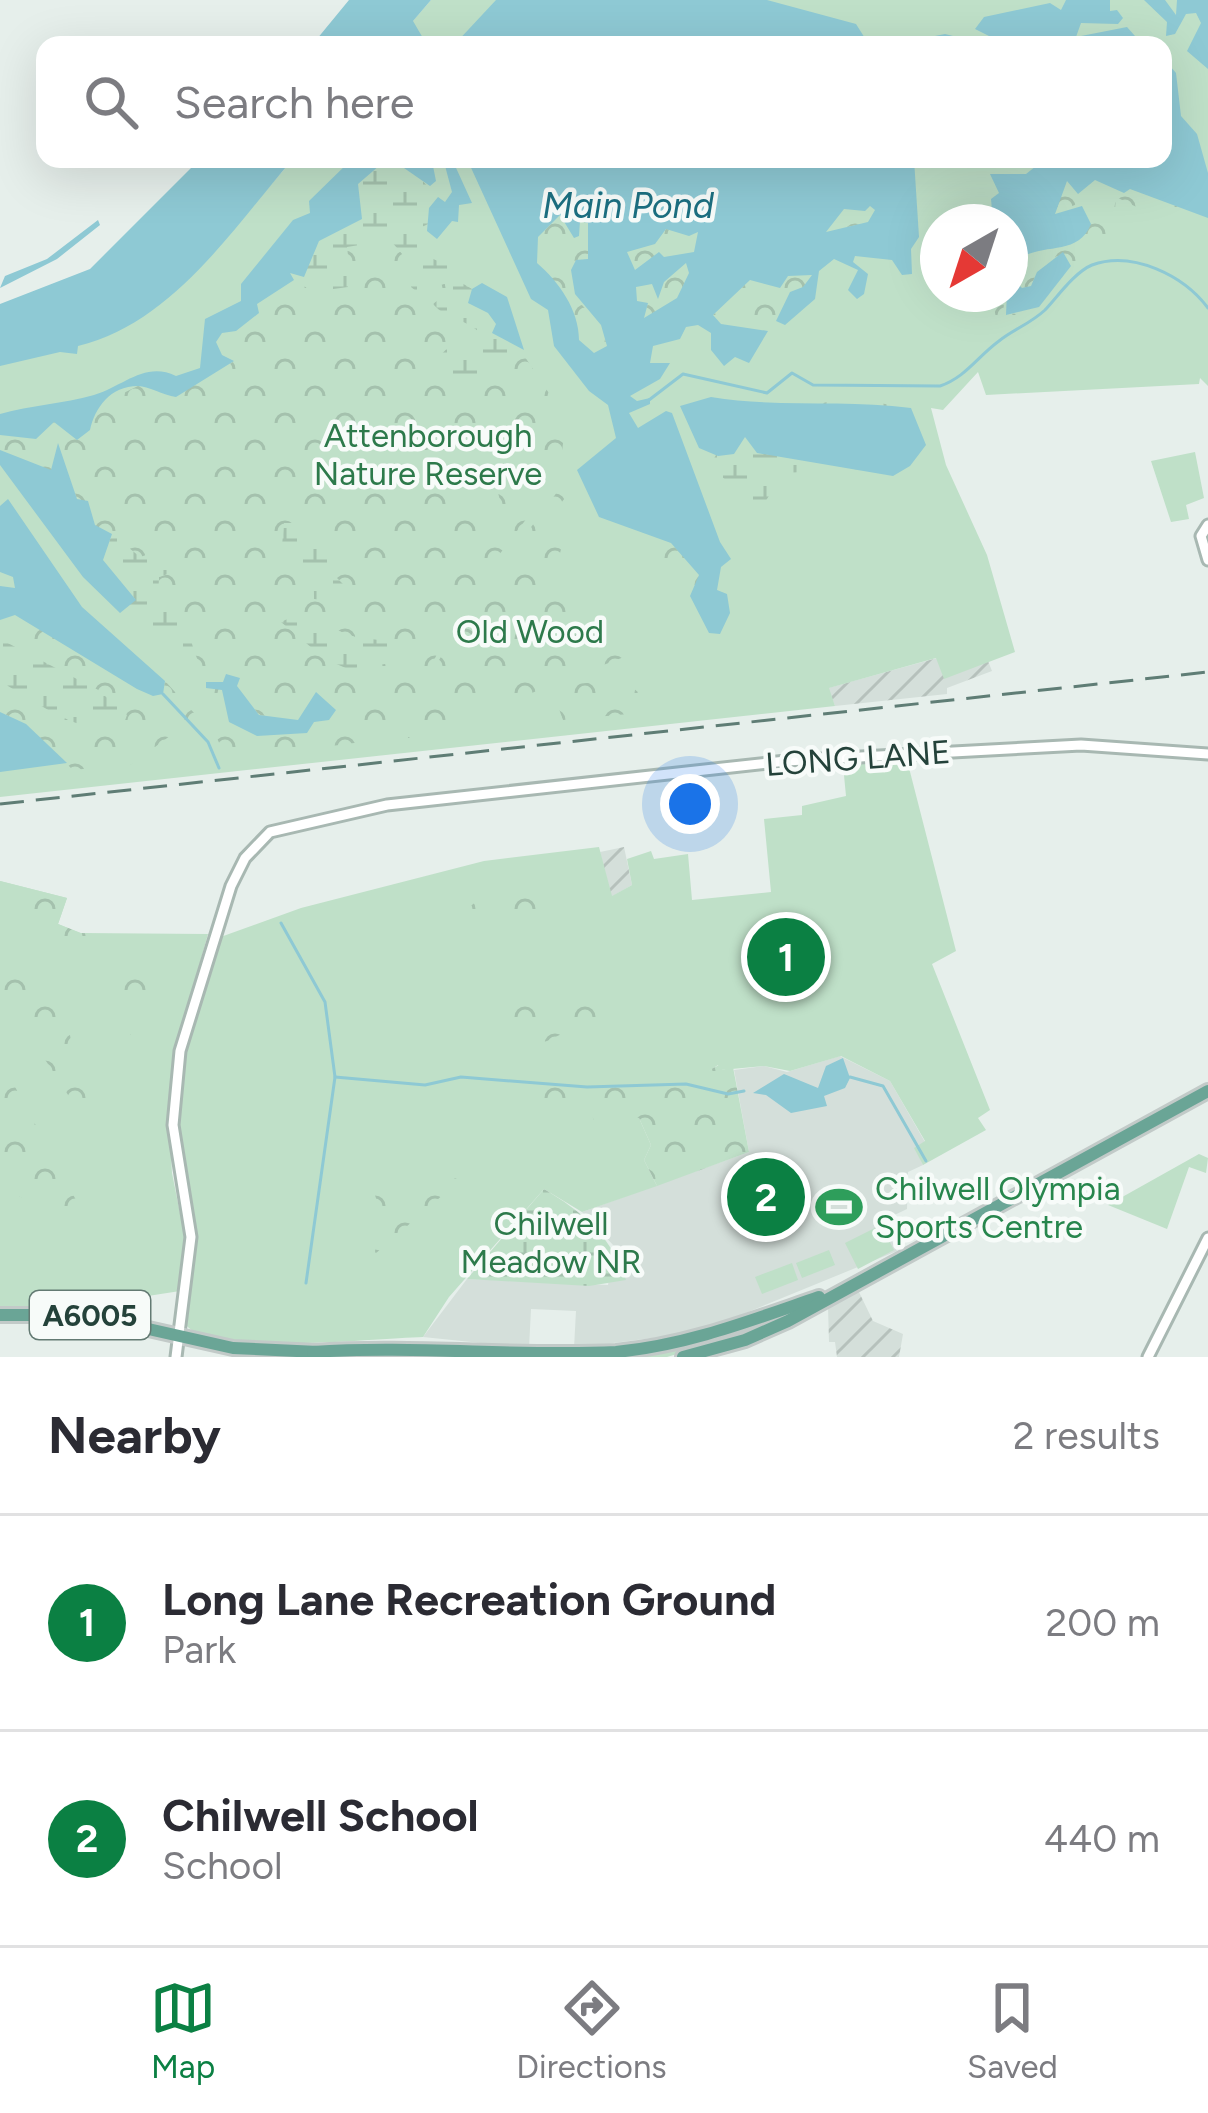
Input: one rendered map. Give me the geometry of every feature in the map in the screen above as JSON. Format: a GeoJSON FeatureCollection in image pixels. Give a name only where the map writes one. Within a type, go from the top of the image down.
{"type":"FeatureCollection","features":[{"type":"Feature","properties":{"kind":"main road","name":"A6005"},"geometry":{"type":"LineString","coordinates":[[683,1357],[745,1340],[1208,1092]]}},
{"type":"Feature","properties":{"kind":"main road","name":"A6005"},"geometry":{"type":"LineString","coordinates":[[313,1352],[418,1348],[551,1355],[653,1347],[754,1321],[846,1288]]}},
{"type":"Feature","properties":{"kind":"main road","name":"A6005"},"geometry":{"type":"LineString","coordinates":[[0,1315],[86,1315],[233,1348],[371,1357]]}},
{"type":"Feature","properties":{"kind":"street"},"geometry":{"type":"LineString","coordinates":[[1208,525],[1201,536],[1208,560]]}},
{"type":"Feature","properties":{"kind":"street","name":"LONG LANE"},"geometry":{"type":"LineString","coordinates":[[178,1336],[191,1237],[174,1141],[174,1086],[190,1004],[241,866],[258,841],[277,828],[387,805],[785,761],[1081,746],[1208,754]]}},
{"type":"Feature","properties":{"kind":"street"},"geometry":{"type":"LineString","coordinates":[[1148,1357],[1208,1238]]}},
{"type":"Feature","properties":{"kind":"street"},"geometry":{"type":"LineString","coordinates":[[176,1357],[178,1336]]}},
{"type":"Feature","properties":{"kind":"shaded area"},"geometry":{"type":"Polygon","coordinates":[[[937,658],[945,678],[988,661],[992,671],[947,688],[947,694],[835,706],[828,688],[937,658]]]}},
{"type":"Feature","properties":{"kind":"shaded area"},"geometry":{"type":"Polygon","coordinates":[[[624,847],[632,885],[611,897],[600,852],[624,847]]]}},
{"type":"Feature","properties":{"kind":"shaded area"},"geometry":{"type":"Polygon","coordinates":[[[840,1056],[890,1081],[925,1142],[915,1148],[923,1165],[908,1172],[907,1209],[882,1221],[897,1251],[699,1332],[574,1348],[576,1311],[531,1309],[529,1348],[423,1337],[467,1279],[608,1285],[614,1246],[582,1212],[749,1152],[734,1070],[764,1066],[787,1072],[840,1056]]]}},
{"type":"Feature","properties":{"kind":"shaded area"},"geometry":{"type":"Polygon","coordinates":[[[858,1290],[873,1321],[903,1334],[899,1357],[837,1357],[835,1342],[829,1342],[828,1307],[858,1290]]]}},
{"type":"Feature","properties":{"kind":"green space","name":"Attenborough Nature Reserve"},"geometry":{"type":"Polygon","coordinates":[[[431,0],[1208,0],[1208,386],[1200,378],[1199,384],[986,395],[978,372],[943,410],[931,408],[946,465],[987,555],[1015,652],[944,679],[936,658],[829,688],[835,706],[0,797],[0,365],[100,335],[137,316],[198,268],[285,168],[1172,168],[1172,36],[400,36],[431,0]]]}},
{"type":"Feature","properties":{"kind":"green space"},"geometry":{"type":"Polygon","coordinates":[[[376,168],[410,168],[438,197],[429,208],[428,224],[420,228],[433,243],[431,258],[449,266],[453,278],[472,289],[468,303],[496,324],[491,335],[513,340],[524,350],[508,359],[488,354],[480,365],[482,378],[441,377],[437,359],[456,339],[470,339],[479,332],[433,304],[447,293],[447,283],[416,291],[411,287],[412,265],[390,240],[347,247],[348,287],[311,292],[289,272],[304,269],[319,241],[355,224],[357,184],[376,168]]]}},
{"type":"Feature","properties":{"kind":"green space"},"geometry":{"type":"Polygon","coordinates":[[[1095,180],[1124,192],[1131,189],[1208,218],[1208,226],[1155,216],[1116,197],[1112,246],[1097,247],[1071,266],[1070,259],[1057,256],[1028,287],[1028,256],[1069,244],[1077,204],[1054,214],[1064,183],[1083,190],[1095,180]]]}},
{"type":"Feature","properties":{"kind":"green space"},"geometry":{"type":"Polygon","coordinates":[[[870,206],[875,210],[869,222],[826,232],[844,209],[870,206]]]}},
{"type":"Feature","properties":{"kind":"green space"},"geometry":{"type":"Polygon","coordinates":[[[560,215],[579,233],[577,222],[584,220],[591,236],[587,259],[576,260],[571,269],[580,303],[601,325],[607,346],[594,353],[579,340],[571,308],[537,263],[538,237],[560,215]]]}},
{"type":"Feature","properties":{"kind":"green space"},"geometry":{"type":"Polygon","coordinates":[[[666,229],[701,235],[695,252],[655,258],[635,270],[627,252],[652,246],[666,229]]]}},
{"type":"Feature","properties":{"kind":"green space"},"geometry":{"type":"Polygon","coordinates":[[[390,240],[412,265],[417,291],[448,283],[447,293],[433,304],[446,319],[468,322],[479,332],[456,339],[438,359],[482,378],[480,365],[488,354],[508,359],[523,354],[566,419],[559,476],[473,589],[391,738],[227,760],[199,699],[155,650],[164,638],[191,682],[222,690],[229,722],[246,733],[306,733],[315,722],[329,720],[306,701],[299,720],[259,715],[237,686],[239,678],[204,671],[158,597],[159,577],[175,572],[140,557],[94,525],[93,512],[77,499],[58,445],[52,470],[45,472],[36,460],[0,450],[0,435],[36,439],[54,422],[63,431],[90,430],[95,407],[140,385],[157,395],[200,381],[233,362],[216,341],[236,331],[256,304],[294,280],[311,290],[350,273],[347,247],[390,240]],[[485,480],[472,482],[465,493],[458,489],[450,503],[472,515],[501,504],[497,489],[485,480]],[[284,523],[282,547],[270,558],[268,573],[287,563],[305,568],[315,583],[334,575],[333,550],[296,523],[284,523]],[[296,615],[283,623],[325,659],[349,669],[391,663],[355,637],[296,615]]]}},
{"type":"Feature","properties":{"kind":"green space"},"geometry":{"type":"Polygon","coordinates":[[[686,263],[689,273],[677,299],[644,318],[648,303],[634,297],[637,287],[652,284],[654,297],[660,297],[664,282],[686,263]]]}},
{"type":"Feature","properties":{"kind":"green space"},"geometry":{"type":"Polygon","coordinates":[[[812,275],[803,288],[790,292],[780,313],[764,323],[721,324],[713,315],[750,280],[780,288],[788,276],[812,275]]]}},
{"type":"Feature","properties":{"kind":"green space"},"geometry":{"type":"Polygon","coordinates":[[[995,312],[1019,314],[1025,323],[999,337],[995,312]]]}},
{"type":"Feature","properties":{"kind":"green space"},"geometry":{"type":"Polygon","coordinates":[[[849,397],[911,409],[889,475],[854,469],[784,473],[765,502],[746,508],[735,487],[709,467],[716,455],[734,453],[770,423],[849,397]]]}},
{"type":"Feature","properties":{"kind":"green space"},"geometry":{"type":"Polygon","coordinates":[[[1195,452],[1204,498],[1186,505],[1189,519],[1171,522],[1151,461],[1195,452]]]}},
{"type":"Feature","properties":{"kind":"green space","name":"Old Wood"},"geometry":{"type":"Polygon","coordinates":[[[563,484],[569,493],[561,503],[567,528],[555,571],[579,589],[591,619],[625,635],[629,655],[475,715],[465,733],[408,738],[412,715],[446,649],[563,484]]]}},
{"type":"Feature","properties":{"kind":"green space"},"geometry":{"type":"Polygon","coordinates":[[[284,523],[296,523],[333,550],[334,575],[344,585],[343,602],[314,599],[311,580],[294,565],[287,563],[267,574],[270,558],[282,546],[284,523]]]}},
{"type":"Feature","properties":{"kind":"green space"},"geometry":{"type":"Polygon","coordinates":[[[112,534],[140,557],[155,552],[176,571],[159,577],[158,597],[171,610],[178,606],[199,662],[204,670],[226,674],[224,682],[195,672],[149,629],[120,613],[135,599],[103,560],[112,534]]]}},
{"type":"Feature","properties":{"kind":"green space"},"geometry":{"type":"Polygon","coordinates":[[[671,543],[700,575],[689,600],[672,592],[675,588],[662,578],[658,559],[671,543]]]}},
{"type":"Feature","properties":{"kind":"green space"},"geometry":{"type":"Polygon","coordinates":[[[15,615],[152,696],[163,694],[165,681],[195,714],[214,749],[200,747],[182,727],[132,764],[73,770],[26,724],[0,712],[0,677],[9,686],[98,690],[0,639],[0,620],[15,615]]]}},
{"type":"Feature","properties":{"kind":"green space"},"geometry":{"type":"Polygon","coordinates":[[[296,615],[355,637],[387,641],[392,663],[348,669],[325,659],[281,622],[296,615]]]}},
{"type":"Feature","properties":{"kind":"green space"},"geometry":{"type":"Polygon","coordinates":[[[0,639],[98,690],[127,715],[123,726],[108,729],[78,724],[8,686],[0,677],[0,639]]]}},
{"type":"Feature","properties":{"kind":"green space"},"geometry":{"type":"Polygon","coordinates":[[[622,679],[661,711],[563,720],[555,698],[577,684],[622,679]]]}},
{"type":"Feature","properties":{"kind":"green space"},"geometry":{"type":"Polygon","coordinates":[[[907,760],[956,951],[932,964],[990,1110],[978,1118],[986,1130],[923,1165],[914,1148],[925,1141],[890,1081],[841,1056],[790,1071],[764,1066],[721,1070],[718,1065],[639,1118],[651,1145],[644,1160],[657,1186],[582,1212],[544,1189],[449,1297],[423,1337],[261,1343],[229,1341],[187,1326],[196,1238],[177,1118],[185,1048],[215,939],[301,908],[484,861],[599,847],[612,896],[632,885],[627,859],[651,851],[654,859],[688,854],[692,900],[771,892],[764,819],[802,815],[802,806],[846,796],[843,765],[907,760]]]}},
{"type":"Feature","properties":{"kind":"green space"},"geometry":{"type":"Polygon","coordinates":[[[0,881],[67,898],[58,924],[80,933],[208,934],[177,1045],[168,1105],[172,1173],[185,1238],[180,1291],[122,1300],[118,1312],[0,1306],[0,881]]]}},
{"type":"Feature","properties":{"kind":"green space"},"geometry":{"type":"Polygon","coordinates":[[[0,881],[67,898],[58,924],[81,933],[133,937],[89,942],[59,938],[0,894],[0,881]]]}},
{"type":"Feature","properties":{"kind":"green space"},"geometry":{"type":"Polygon","coordinates":[[[539,892],[572,905],[549,916],[497,912],[464,922],[462,913],[483,896],[539,892]]]}},
{"type":"Feature","properties":{"kind":"green space"},"geometry":{"type":"Polygon","coordinates":[[[0,934],[38,974],[25,980],[27,989],[10,1006],[0,989],[0,934]]]}},
{"type":"Feature","properties":{"kind":"green space"},"geometry":{"type":"Polygon","coordinates":[[[150,974],[164,976],[151,1011],[130,1035],[116,1030],[120,1018],[113,984],[150,974]]]}},
{"type":"Feature","properties":{"kind":"green space"},"geometry":{"type":"Polygon","coordinates":[[[52,987],[60,988],[63,997],[89,1106],[90,1114],[76,1126],[72,1101],[20,1021],[26,1007],[52,987]]]}},
{"type":"Feature","properties":{"kind":"green space"},"geometry":{"type":"Polygon","coordinates":[[[549,999],[627,1004],[611,1024],[534,1044],[491,1019],[479,1006],[549,999]]]}},
{"type":"Feature","properties":{"kind":"green space"},"geometry":{"type":"Polygon","coordinates":[[[0,1059],[83,1213],[80,1224],[69,1230],[0,1185],[0,1059]]]}},
{"type":"Feature","properties":{"kind":"green space"},"geometry":{"type":"Polygon","coordinates":[[[719,1065],[722,1070],[733,1067],[749,1152],[657,1186],[644,1160],[651,1145],[639,1118],[627,1114],[594,1120],[589,1108],[546,1124],[515,1096],[525,1079],[689,1081],[719,1065]]]}},
{"type":"Feature","properties":{"kind":"green space"},"geometry":{"type":"Polygon","coordinates":[[[1199,1154],[1208,1158],[1206,1173],[1189,1167],[1167,1229],[1108,1205],[1199,1154]]]}},
{"type":"Feature","properties":{"kind":"green space"},"geometry":{"type":"Polygon","coordinates":[[[442,1174],[460,1180],[375,1254],[377,1201],[370,1181],[403,1179],[432,1187],[442,1174]]]}},
{"type":"Feature","properties":{"kind":"green space","name":"Chilwell Meadow NR"},"geometry":{"type":"Polygon","coordinates":[[[544,1189],[594,1227],[626,1280],[589,1286],[467,1279],[544,1189]]]}},
{"type":"Feature","properties":{"kind":"green space"},"geometry":{"type":"Polygon","coordinates":[[[881,1225],[894,1250],[858,1269],[845,1243],[881,1225]]]}},
{"type":"Feature","properties":{"kind":"green space"},"geometry":{"type":"Polygon","coordinates":[[[829,1250],[835,1265],[802,1278],[796,1263],[829,1250]]]}},
{"type":"Feature","properties":{"kind":"green space"},"geometry":{"type":"Polygon","coordinates":[[[792,1263],[798,1280],[762,1294],[755,1277],[792,1263]]]}},
{"type":"Feature","properties":{"kind":"green space"},"geometry":{"type":"Polygon","coordinates":[[[764,1322],[767,1327],[667,1357],[593,1357],[764,1322]]]}},
{"type":"Feature","properties":{"kind":"water"},"geometry":{"type":"Polygon","coordinates":[[[349,0],[431,0],[413,21],[422,36],[319,36],[349,0]]]}},
{"type":"Feature","properties":{"kind":"water"},"geometry":{"type":"Polygon","coordinates":[[[496,0],[767,0],[856,24],[864,36],[462,36],[496,0]]]}},
{"type":"Feature","properties":{"kind":"water"},"geometry":{"type":"Polygon","coordinates":[[[1066,0],[1110,0],[1110,11],[1117,10],[1123,18],[1118,24],[1081,23],[1076,36],[989,36],[975,29],[984,17],[1050,3],[1061,10],[1066,0]]]}},
{"type":"Feature","properties":{"kind":"water"},"geometry":{"type":"Polygon","coordinates":[[[1144,0],[1165,0],[1176,15],[1177,0],[1208,0],[1208,69],[1187,51],[1201,23],[1196,13],[1186,14],[1175,34],[1166,36],[1167,22],[1144,0]]]}},
{"type":"Feature","properties":{"kind":"water"},"geometry":{"type":"Polygon","coordinates":[[[1127,27],[1135,36],[1081,36],[1127,27]]]}},
{"type":"Feature","properties":{"kind":"water"},"geometry":{"type":"Polygon","coordinates":[[[1172,68],[1181,116],[1197,134],[1208,173],[1208,218],[1095,180],[1078,194],[1067,181],[1055,214],[1082,206],[1091,224],[1078,241],[1028,254],[1028,204],[991,204],[999,193],[990,174],[1026,174],[1034,168],[1172,168],[1172,68]]]}},
{"type":"Feature","properties":{"kind":"water"},"geometry":{"type":"Polygon","coordinates":[[[191,168],[286,168],[199,270],[143,317],[78,346],[77,354],[60,352],[0,366],[0,304],[90,269],[191,168]]]}},
{"type":"Feature","properties":{"kind":"water"},"geometry":{"type":"Polygon","coordinates":[[[343,168],[377,168],[358,184],[362,219],[319,241],[304,277],[290,273],[294,280],[257,304],[259,313],[236,331],[222,333],[216,342],[222,355],[234,361],[176,397],[142,386],[119,390],[105,400],[90,430],[77,440],[54,422],[36,439],[0,435],[0,414],[94,395],[144,373],[176,376],[200,368],[205,319],[241,301],[241,284],[293,220],[310,213],[309,201],[343,168]]]}},
{"type":"Feature","properties":{"kind":"water"},"geometry":{"type":"Polygon","coordinates":[[[404,168],[433,168],[436,181],[430,186],[404,168]]]}},
{"type":"Feature","properties":{"kind":"water"},"geometry":{"type":"Polygon","coordinates":[[[446,168],[456,168],[472,203],[459,205],[458,222],[452,221],[437,239],[427,231],[429,208],[438,197],[445,202],[452,192],[446,168]]]}},
{"type":"Feature","properties":{"kind":"water","name":"Main Pond"},"geometry":{"type":"Polygon","coordinates":[[[471,168],[915,168],[919,237],[911,249],[912,274],[902,275],[892,260],[855,256],[853,262],[868,274],[864,294],[857,299],[848,290],[858,270],[834,259],[819,271],[815,299],[785,325],[776,321],[790,292],[803,287],[812,275],[788,276],[780,288],[750,280],[713,315],[721,324],[768,331],[749,363],[735,357],[724,366],[711,350],[711,333],[698,325],[686,327],[680,339],[653,346],[650,363],[670,363],[660,379],[630,396],[637,401],[650,398],[650,404],[629,413],[638,428],[666,411],[672,413],[720,542],[731,559],[721,567],[717,590],[727,594],[730,613],[720,634],[709,633],[690,596],[699,575],[671,543],[599,517],[577,470],[616,438],[608,405],[589,391],[554,346],[548,310],[531,299],[471,168]],[[870,206],[865,211],[844,209],[826,232],[868,222],[875,210],[870,206]],[[560,215],[538,237],[537,263],[566,297],[579,340],[594,353],[607,346],[601,325],[575,294],[571,270],[576,260],[588,259],[588,223],[580,221],[579,236],[574,238],[560,215]],[[666,229],[655,244],[627,252],[635,270],[659,252],[664,257],[694,252],[698,232],[689,236],[666,229]],[[686,263],[664,282],[658,299],[652,284],[636,287],[637,301],[648,303],[644,318],[677,298],[689,273],[686,263]]]}},
{"type":"Feature","properties":{"kind":"water"},"geometry":{"type":"Polygon","coordinates":[[[98,220],[100,225],[57,259],[0,288],[5,276],[47,259],[98,220]]]}},
{"type":"Feature","properties":{"kind":"water"},"geometry":{"type":"Polygon","coordinates":[[[1063,252],[1071,266],[1039,307],[1028,310],[1028,287],[1037,272],[1063,252]]]}},
{"type":"Feature","properties":{"kind":"water"},"geometry":{"type":"Polygon","coordinates":[[[482,283],[507,297],[524,350],[492,333],[496,324],[488,313],[468,303],[472,289],[482,283]]]}},
{"type":"Feature","properties":{"kind":"water"},"geometry":{"type":"Polygon","coordinates":[[[711,397],[911,408],[926,445],[910,466],[893,476],[757,453],[745,437],[734,454],[718,456],[699,448],[680,406],[711,397]]]}},
{"type":"Feature","properties":{"kind":"water"},"geometry":{"type":"Polygon","coordinates":[[[58,443],[77,499],[88,501],[95,525],[112,534],[103,560],[136,600],[120,613],[83,577],[0,465],[0,450],[51,470],[58,443]]]}},
{"type":"Feature","properties":{"kind":"water"},"geometry":{"type":"Polygon","coordinates":[[[8,499],[82,607],[165,681],[163,694],[153,696],[137,689],[15,615],[0,620],[0,586],[15,588],[13,577],[0,572],[0,506],[8,499]]]}},
{"type":"Feature","properties":{"kind":"water"},"geometry":{"type":"Polygon","coordinates":[[[226,674],[240,678],[237,686],[259,715],[298,720],[316,692],[336,710],[329,720],[314,722],[307,733],[257,736],[229,722],[222,690],[206,688],[206,682],[223,682],[226,674]]]}},
{"type":"Feature","properties":{"kind":"water"},"geometry":{"type":"Polygon","coordinates":[[[0,712],[26,724],[67,763],[0,772],[0,712]]]}},
{"type":"Feature","properties":{"kind":"water"},"geometry":{"type":"Polygon","coordinates":[[[843,1058],[850,1078],[845,1088],[824,1096],[827,1106],[791,1113],[766,1095],[753,1093],[784,1074],[818,1088],[826,1066],[843,1058]]]}},
{"type":"Feature","properties":{"kind":"waterway"},"geometry":{"type":"LineString","coordinates":[[649,400],[683,374],[767,393],[792,373],[813,385],[940,386],[1039,315],[1079,273],[1108,261],[1140,264],[1172,276],[1208,308]]}},
{"type":"Feature","properties":{"kind":"waterway"},"geometry":{"type":"LineString","coordinates":[[163,694],[208,742],[219,768]]}},
{"type":"Feature","properties":{"kind":"waterway"},"geometry":{"type":"LineString","coordinates":[[281,923],[325,1002],[335,1077],[306,1283]]}},
{"type":"Feature","properties":{"kind":"waterway"},"geometry":{"type":"LineString","coordinates":[[335,1077],[425,1085],[461,1077],[587,1087],[686,1084],[728,1094],[744,1091]]}},
{"type":"Feature","properties":{"kind":"waterway"},"geometry":{"type":"LineString","coordinates":[[850,1077],[883,1086],[926,1161]]}},
{"type":"Feature","properties":{"kind":"railway"},"geometry":{"type":"LineString","coordinates":[[0,804],[1208,672]]}},
{"type":"Feature","properties":{"kind":"place","name":"Long Lane Recreation Ground"},"geometry":{"type":"Point","coordinates":[786,957]}},
{"type":"Feature","properties":{"kind":"place","name":"Chilwell School"},"geometry":{"type":"Point","coordinates":[766,1197]}},
{"type":"Feature","properties":{"kind":"place","name":"Chilwell Olympia Sports Centre"},"geometry":{"type":"Point","coordinates":[839,1207]}}]}
